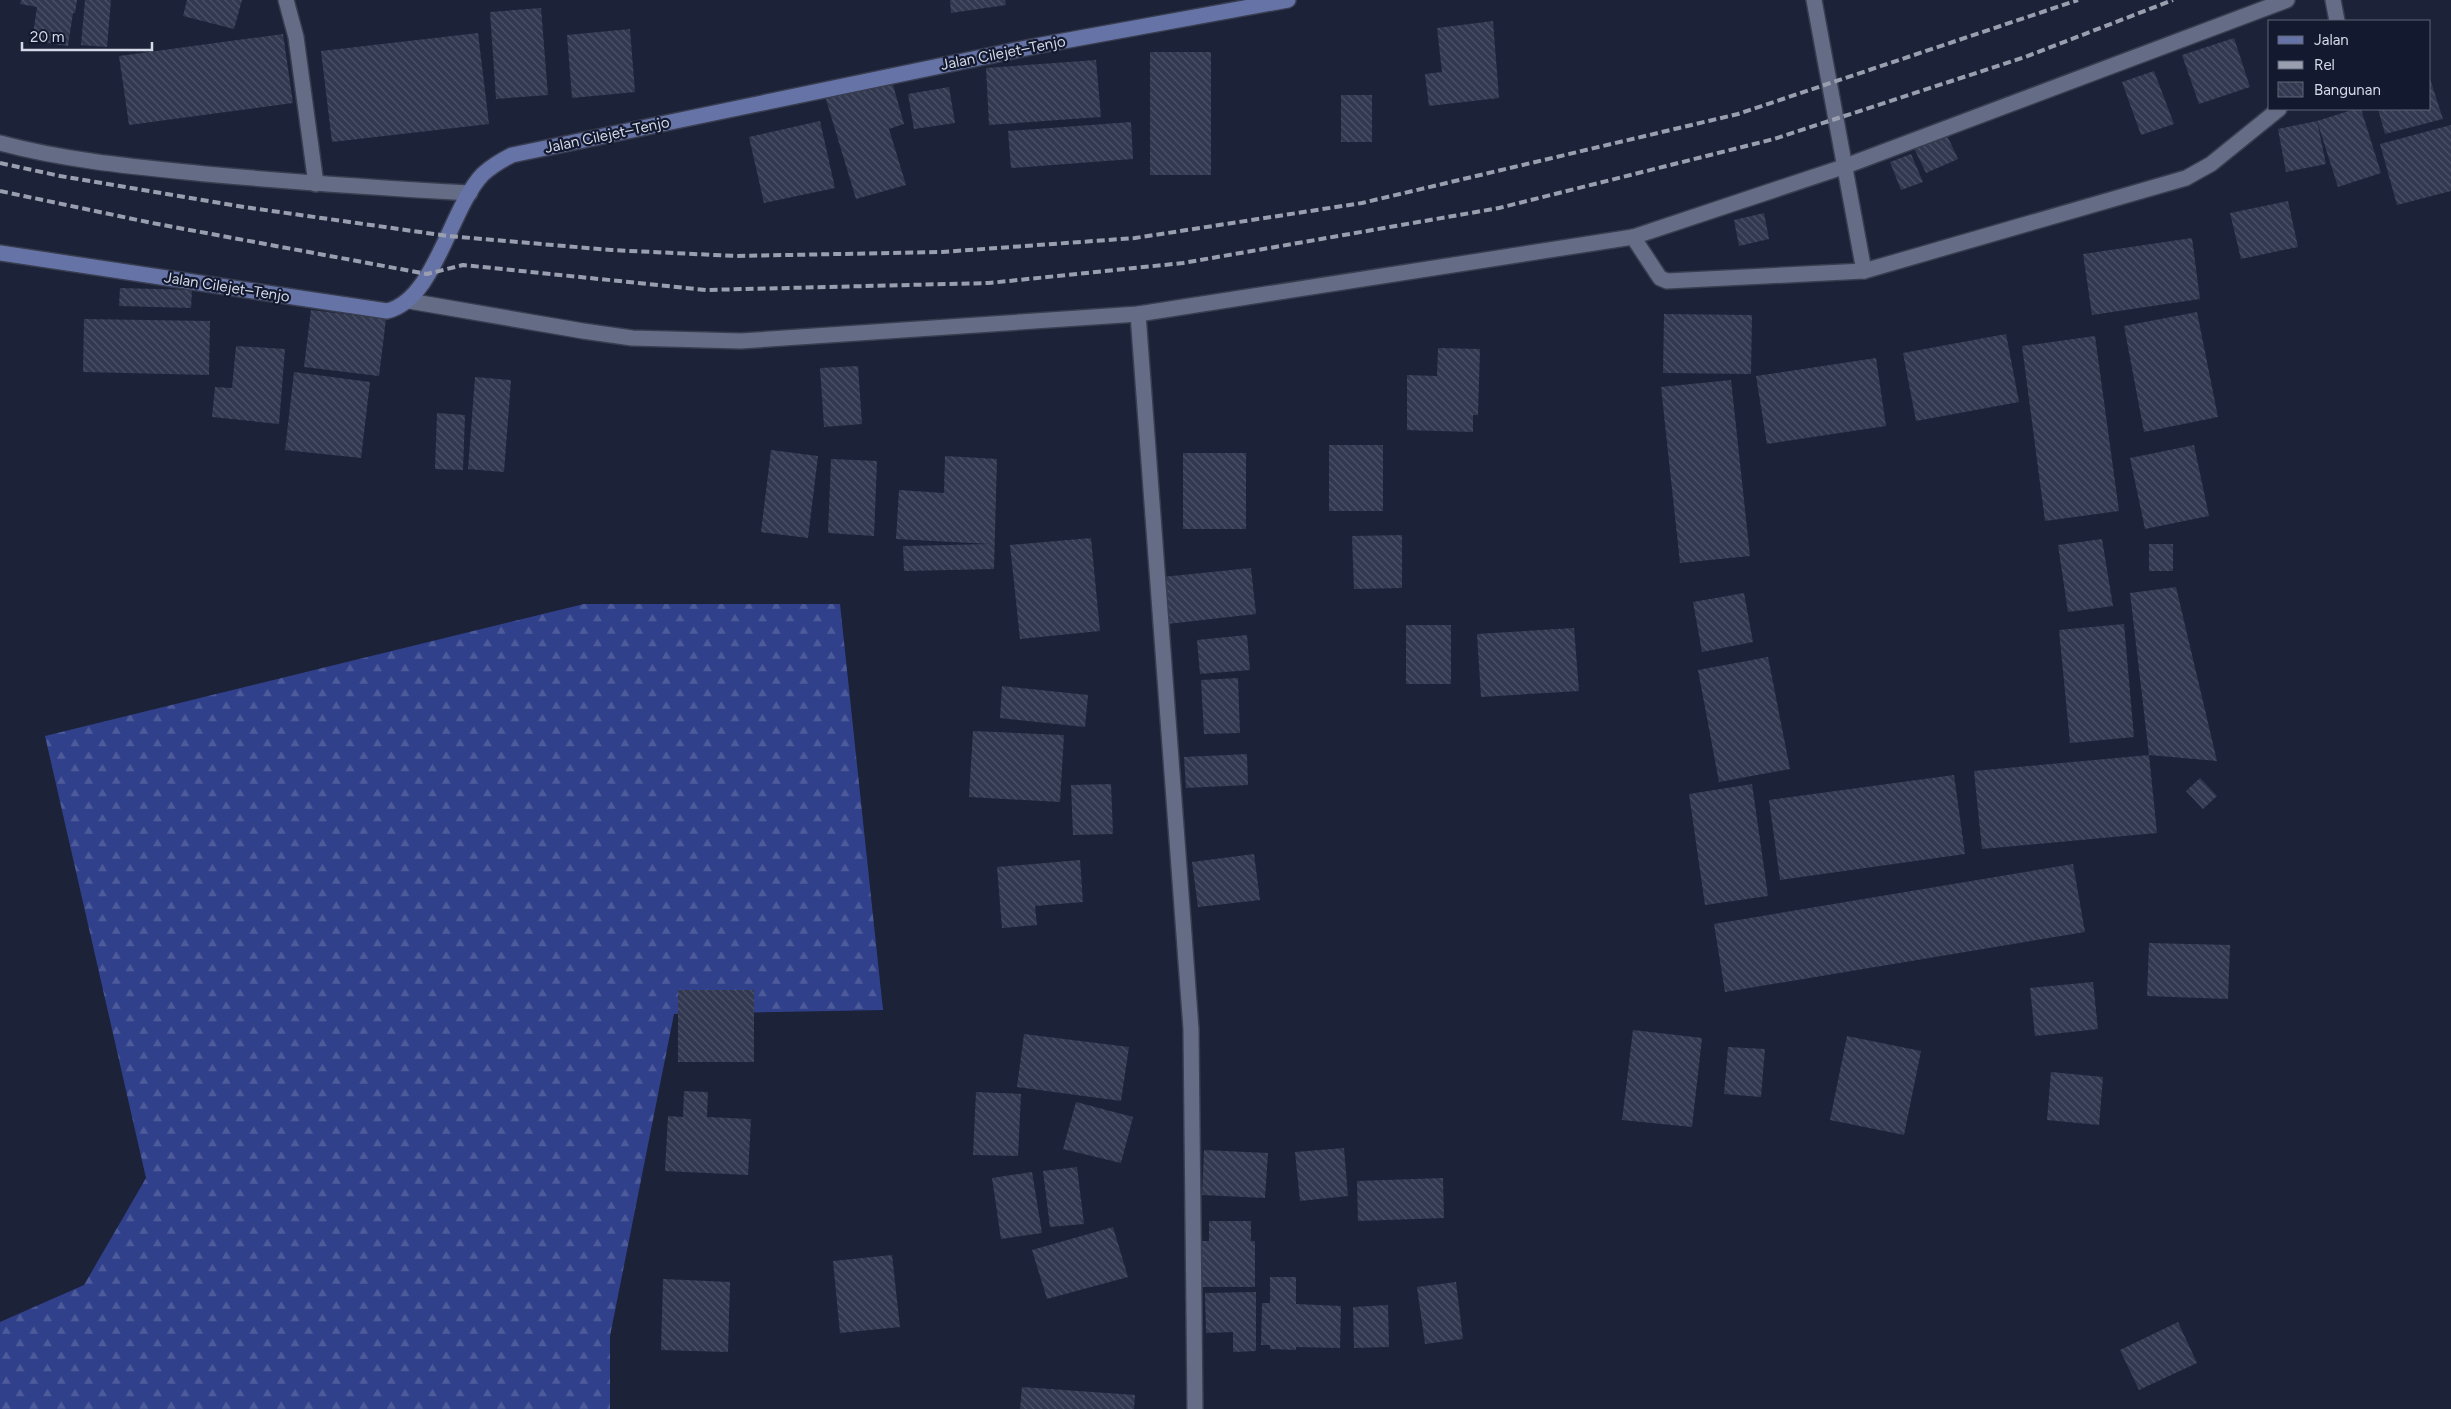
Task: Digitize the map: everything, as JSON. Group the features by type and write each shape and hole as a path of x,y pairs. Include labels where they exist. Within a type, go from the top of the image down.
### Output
{"main road":[{"name":"Jalan Cilejet–Tenjo","path":"0,253 375,311 396,308 409,301 428,274 470,193 483,174 498,162 512,155 1036,46 1288,0"}],"street":[{"path":"286,0 296,37 316,184"},
{"path":"1814,0 1843,167 1864,271"},
{"path":"409,301 583,331 673,341 742,342 1138,314 1632,237 1843,167 2287,0"},
{"path":"2333,0 2337,20"},
{"path":"1632,237 1660,278 1667,281 1864,271 2186,178 2211,164 2278,110"},
{"path":"0,143 114,165 316,184 470,193"},
{"path":"1138,314 1191,1029 1194,1409"}],"green space":[{"path":"584,604 840,604 883,1010 674,1014 610,1336 610,1409 0,1409 0,1322 84,1285 146,1178 45,736"}],"building":[{"path":"21,0 77,0 68,46 32,41 37,7 20,4"},
{"path":"85,0 111,0 107,47 81,45"},
{"path":"187,0 242,0 234,29 183,16"},
{"path":"950,0 1005,0 1006,5 951,13"},
{"path":"541,8 548,95 496,99 490,12"},
{"path":"1493,21 1499,98 1429,106 1425,74 1442,72 1437,28"},
{"path":"630,29 635,92 572,98 567,35"},
{"path":"478,33 489,124 332,142 321,51"},
{"path":"283,34 293,103 129,125 119,56"},
{"path":"2234,38 2250,87 2199,104 2182,55"},
{"path":"1150,52 1211,52 1211,175 1150,175"},
{"path":"1096,60 1101,117 989,125 986,68"},
{"path":"2154,71 2174,124 2141,135 2122,82"},
{"path":"891,78 904,124 889,129 906,185 856,199 825,96"},
{"path":"2431,82 2443,119 2385,134 2378,110 2431,110"},
{"path":"949,87 955,123 914,129 908,94"},
{"path":"1341,95 1372,95 1372,142 1341,142"},
{"path":"2352,110 2361,110 2381,173 2338,187 2317,121"},
{"path":"820,121 835,188 764,203 749,137"},
{"path":"2317,121 2326,164 2286,172 2278,129"},
{"path":"1131,122 1133,159 1011,168 1008,131"},
{"path":"2451,125 2451,191 2397,205 2380,144"},
{"path":"1944,129 1958,159 1926,173 1912,144"},
{"path":"1911,154 1923,182 1901,190 1890,162"},
{"path":"2288,201 2298,247 2241,259 2230,213"},
{"path":"1764,213 1769,239 1739,246 1734,220"},
{"path":"2192,238 2200,299 2092,315 2083,254"},
{"path":"120,288 192,290 191,308 119,306"},
{"path":"311,310 386,319 379,376 304,367"},
{"path":"2197,312 2218,417 2144,432 2124,326"},
{"path":"1664,314 1752,315 1751,374 1663,373"},
{"path":"84,319 210,321 209,375 83,372"},
{"path":"2006,334 2019,402 1916,421 1903,353"},
{"path":"2095,336 2119,511 2045,521 2022,346"},
{"path":"236,346 285,349 279,424 212,417 215,387 232,388"},
{"path":"1438,348 1480,349 1478,415 1473,415 1473,432 1407,430 1407,375 1437,376"},
{"path":"1876,358 1886,426 1767,444 1756,376"},
{"path":"858,366 862,424 824,427 820,368"},
{"path":"294,372 370,382 361,458 285,450"},
{"path":"475,377 511,380 504,472 468,469"},
{"path":"1731,380 1750,556 1680,563 1661,387"},
{"path":"437,413 465,415 463,470 435,469"},
{"path":"1329,445 1383,445 1383,511 1329,511"},
{"path":"2194,445 2209,516 2145,529 2130,458"},
{"path":"771,450 818,456 808,538 761,532"},
{"path":"1183,453 1246,453 1246,529 1183,529"},
{"path":"945,456 997,459 994,569 904,571 903,546 991,544 896,539 899,490 944,493"},
{"path":"831,459 877,461 874,536 828,533"},
{"path":"1402,535 1402,588 1354,589 1352,536"},
{"path":"1091,538 1100,631 1020,639 1010,545"},
{"path":"2102,539 2113,606 2068,612 2058,545"},
{"path":"2149,544 2173,544 2173,571 2149,571"},
{"path":"1251,568 1256,614 1167,624 1162,577"},
{"path":"2176,587 2217,761 2149,755 2130,593"},
{"path":"1744,593 1753,642 1702,652 1693,602"},
{"path":"2124,624 2134,737 2070,743 2059,630"},
{"path":"1406,625 1451,625 1451,684 1406,684"},
{"path":"1574,628 1579,691 1481,697 1477,634"},
{"path":"1247,635 1250,670 1200,674 1197,640"},
{"path":"1768,657 1790,769 1719,782 1698,670"},
{"path":"1238,678 1240,733 1204,734 1201,680"},
{"path":"1002,686 1088,695 1085,727 1000,718"},
{"path":"973,731 1064,735 1060,802 969,797"},
{"path":"1247,754 1248,785 1186,788 1184,757"},
{"path":"2149,755 2157,833 1982,849 1974,771"},
{"path":"1954,775 1965,854 1780,880 1769,800"},
{"path":"2200,778 2217,796 2203,809 2186,791"},
{"path":"1111,784 1113,834 1073,835 1071,785"},
{"path":"1752,784 1768,896 1705,905 1689,794"},
{"path":"1254,854 1260,900 1198,907 1192,862"},
{"path":"1080,860 1083,902 1035,906 1037,925 1002,928 997,867"},
{"path":"2073,864 2085,932 1725,992 1714,924"},
{"path":"2149,943 2230,945 2228,999 2147,996"},
{"path":"2093,982 2098,1029 2035,1036 2030,988"},
{"path":"678,990 754,990 754,1062 678,1062"},
{"path":"1633,1030 1702,1038 1692,1127 1622,1120"},
{"path":"1024,1034 1129,1047 1121,1101 1017,1087"},
{"path":"1847,1036 1921,1051 1904,1135 1830,1120"},
{"path":"1728,1047 1765,1049 1761,1097 1724,1094"},
{"path":"2051,1072 2103,1077 2099,1125 2047,1120"},
{"path":"684,1091 708,1092 707,1117 751,1119 748,1175 665,1171 668,1116 683,1117"},
{"path":"976,1092 1021,1094 1018,1156 973,1155"},
{"path":"1076,1102 1133,1117 1121,1163 1063,1149"},
{"path":"1344,1148 1348,1196 1300,1201 1295,1152"},
{"path":"1204,1150 1268,1153 1265,1198 1202,1195"},
{"path":"1077,1167 1084,1224 1050,1227 1043,1171"},
{"path":"1032,1172 1042,1233 1001,1239 992,1178"},
{"path":"1443,1178 1444,1218 1358,1221 1357,1181"},
{"path":"1209,1221 1251,1221 1251,1241 1255,1241 1255,1287 1196,1287 1196,1241 1209,1241"},
{"path":"1113,1227 1128,1277 1047,1299 1032,1250"},
{"path":"892,1255 900,1327 840,1333 833,1261"},
{"path":"1270,1277 1296,1277 1296,1304 1341,1306 1340,1348 1296,1347 1296,1350 1270,1349 1270,1345 1261,1345 1262,1303 1270,1303"},
{"path":"663,1279 730,1282 728,1352 661,1350"},
{"path":"1456,1282 1463,1339 1425,1344 1417,1287"},
{"path":"1256,1292 1256,1351 1233,1352 1233,1332 1206,1333 1205,1293"},
{"path":"1388,1305 1389,1347 1354,1348 1353,1307"},
{"path":"2178,1322 2197,1363 2139,1390 2120,1350"},
{"path":"1022,1387 1135,1395 1134,1409 1020,1409"}],"railway":[{"path":"0,163 60,176 244,207 448,236 611,250 736,256 942,252 1135,238 1362,203 1738,114 2078,0"},
{"path":"0,191 152,223 427,274 463,265 706,290 989,283 1183,263 1499,208 1774,139 2025,57 2173,0"}]}
